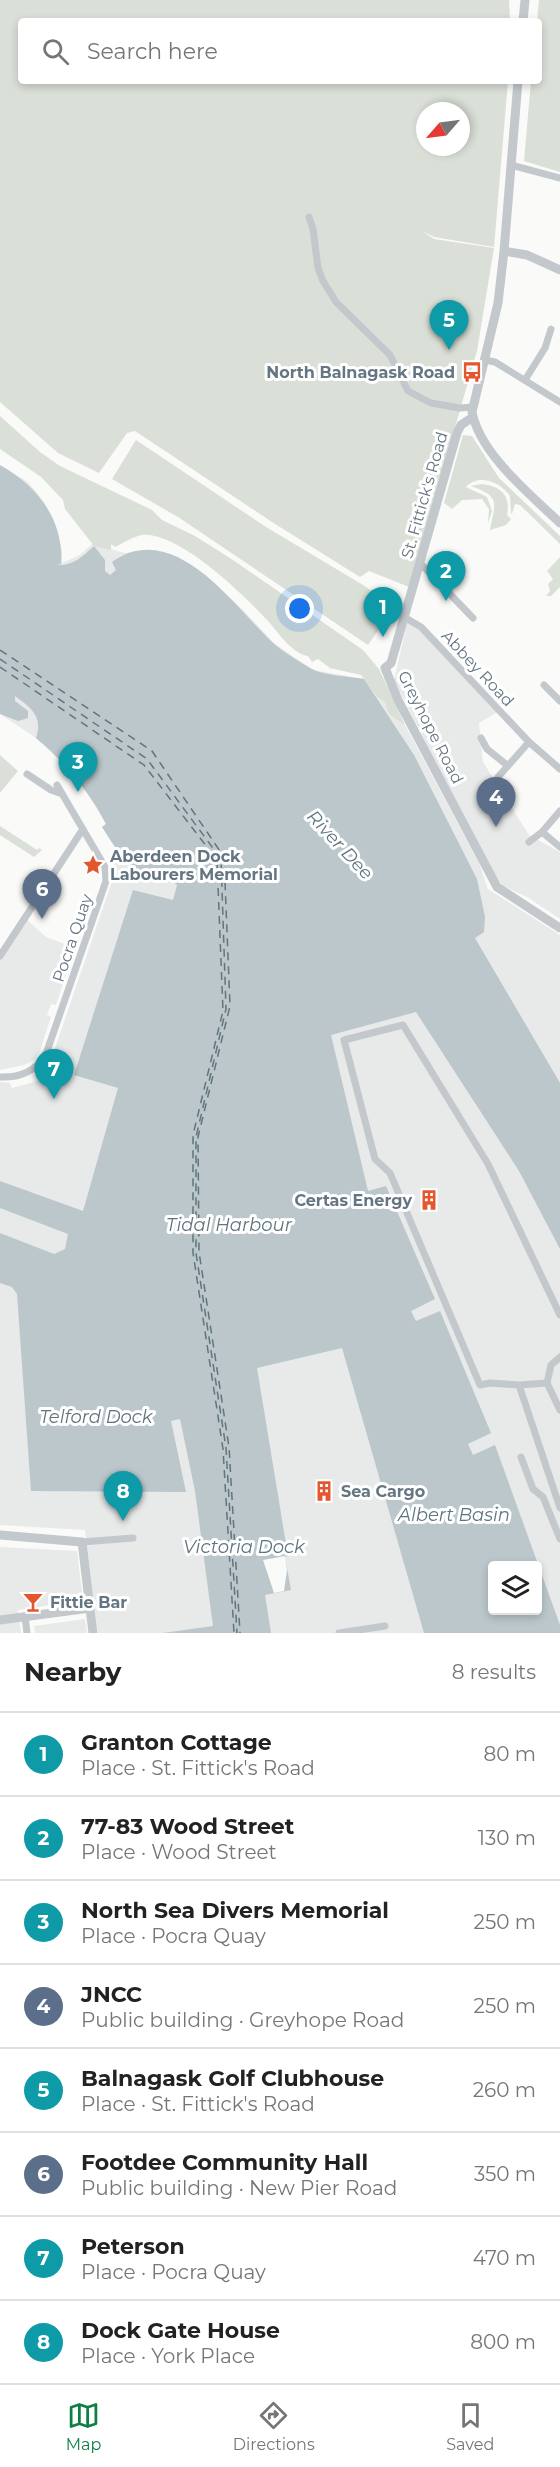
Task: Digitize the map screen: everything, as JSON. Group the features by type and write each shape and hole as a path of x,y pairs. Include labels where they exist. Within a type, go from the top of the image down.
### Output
{"street":[{"path":"523,18 525,0"},
{"path":"518,84 498,303 472,407 473,417 499,463 560,523"},
{"path":"511,165 560,178"},
{"path":"309,216 313,228 318,268 323,281 336,302 390,355 408,391 415,397 430,403 460,408 472,407"},
{"path":"504,251 527,255 560,270"},
{"path":"525,380 545,348 551,329"},
{"path":"485,360 495,362 560,402"},
{"name":"St. Fittick's Road","path":"385,668 391,663 457,433 461,426 473,417"},
{"path":"420,563 473,618"},
{"name":"Abbey Road","path":"404,617 421,627 529,742 560,769"},
{"name":"Greyhope Road","path":"385,668 404,710 492,879 504,893 560,928"},
{"path":"544,685 560,701"},
{"path":"481,738 487,749 508,766"},
{"path":"498,777 529,742"},
{"path":"27,774 51,790 63,794"},
{"name":"Pocra Quay","path":"0,1077 29,1071 44,1059 104,887 106,870 57,785"},
{"path":"529,842 542,832 560,811"},
{"path":"1,950 83,829"},
{"path":"542,832 560,847"},
{"path":"547,1383 480,1385 390,1173 375,1159 344,1040 403,1025 488,1164 560,1314"},
{"path":"560,1357 551,1365 547,1383 560,1410"},
{"path":"519,1385 560,1509"},
{"path":"521,1457 532,1489 543,1497 560,1539"},
{"path":"0,1535 82,1542 133,1538"},
{"path":"82,1542 93,1633"},
{"path":"0,1620 90,1608"},
{"path":"25,1617 27,1633"},
{"path":"339,1633 385,1626"}],"shaded area":[{"path":"0,0 509,0 510,18 18,18 18,84 508,84 494,247 434,237 422,231 434,239 494,248 477,351 409,587 369,571 360,577 135,431 127,433 99,473 58,453 0,402"},
{"path":"539,0 560,0 560,172 524,161 531,84 542,84 542,18 537,18"},
{"path":"0,416 40,452 60,466 152,510 162,520 195,536 363,650 379,669 405,725 389,714 385,702 377,697 361,675 330,668 318,659 312,662 308,656 296,651 227,581 191,553 156,536 141,535 115,547 111,544 111,550 94,546 65,509 63,500 41,477 0,449"},
{"path":"463,435 472,436 499,478 560,536 560,544 520,505 515,504 512,514 510,496 495,483 483,480 466,487 487,497 492,511 488,523 489,509 482,499 462,500 452,509 444,503"},
{"path":"136,440 266,527 363,585 394,607 368,645 178,517 112,479"},
{"path":"0,465 28,482 45,503 57,531 62,550 62,563 80,555 92,544 125,553 149,550 177,557 206,575 274,643 313,670 364,679 391,699 479,863 488,889 560,935 560,1633 98,1633 85,1530 0,1525 0,1082 10,1083 12,1088 38,1081 49,1066 111,884 113,871 109,864 122,856 102,827 106,824 97,807 74,774 36,738 0,714"},
{"path":"482,484 494,487 506,497 507,515 511,519 506,525 490,530 494,508 492,498 471,486"},
{"path":"560,557 560,587 551,596 546,596 550,591 548,584 553,579 547,571"},
{"path":"407,623 415,626 499,711 479,723 483,762 529,835 560,852 560,919 527,897 503,886 490,869 394,680"},
{"path":"0,755 18,771 0,793"},
{"path":"0,826 37,850 39,848 42,850 34,857 0,835"},
{"path":"24,917 46,937 75,948 56,1005 51,1004 47,1015 51,1017 40,1051 34,1060 24,1065 0,1070 0,956"},
{"path":"0,1547 77,1551 83,1600 18,1610 21,1633 0,1633"},
{"path":"85,1619 87,1633 35,1633 34,1626"}],"water":[{"path":"0,465 26,483 53,518 61,548 61,564 57,565 73,562 94,546 105,560 105,571 110,575 116,570 112,562 135,551 158,551 180,558 221,589 272,642 290,656 322,673 364,679 414,755 477,879 485,917 484,932 475,938 560,1083 560,1249 519,1171 416,1012 331,1035 368,1191 386,1186 435,1299 411,1311 416,1321 440,1311 491,1433 468,1444 473,1455 495,1445 537,1561 488,1561 488,1615 542,1615 542,1575 560,1625 560,1633 424,1633 342,1348 257,1368 288,1556 285,1557 291,1590 265,1595 271,1633 163,1633 213,1626 195,1491 180,1419 171,1421 186,1492 31,1491 17,1294 12,1287 0,1283 0,1233 54,1254 65,1249 68,1234 0,1208 0,1181 83,1211 118,1088 74,1075 133,890 173,900 177,885 161,873 142,876 126,862 102,827 106,824 84,788 57,757 36,738 37,719 31,709 15,696 15,701 28,711 28,718 18,721 0,714"}],"pier":[{"path":"285,1556 287,1570 284,1591 274,1593 263,1560"}],"ferry route":[{"path":"0,650 152,751 224,857 230,1006 198,1137 199,1252 229,1447 240,1633"},
{"path":"0,659 147,759 221,859 226,1009 196,1137 196,1253 226,1448 237,1633"},
{"path":"0,667 144,765 217,860 223,1011 193,1135 193,1253 223,1449 234,1633"}],"place":[{"name":"Balnagask Golf Clubhouse","path":"449,350"},
{"name":"North Balnagask Road","path":"472,372"},
{"name":"77-83 Wood Street","path":"446,601"},
{"name":"Granton Cottage","path":"383,637"},
{"name":"North Sea Divers Memorial","path":"78,792"},
{"name":"JNCC","path":"496,827"},
{"name":"Aberdeen Dock Labourers Memorial","path":"93,865"},
{"name":"Footdee Community Hall","path":"42,919"},
{"name":"Peterson","path":"54,1099"},
{"name":"Certas Energy","path":"429,1200"},
{"name":"Sea Cargo","path":"324,1491"},
{"name":"Dock Gate House","path":"123,1521"},
{"name":"Fittie Bar","path":"33,1602"}],"water label":[{"name":"River Dee","path":"340,845"},
{"name":"Tidal Harbour","path":"229,1225"},
{"name":"Telford Dock","path":"96,1417"},
{"name":"Albert Basin","path":"454,1515"},
{"name":"Victoria Dock","path":"244,1547"}]}
